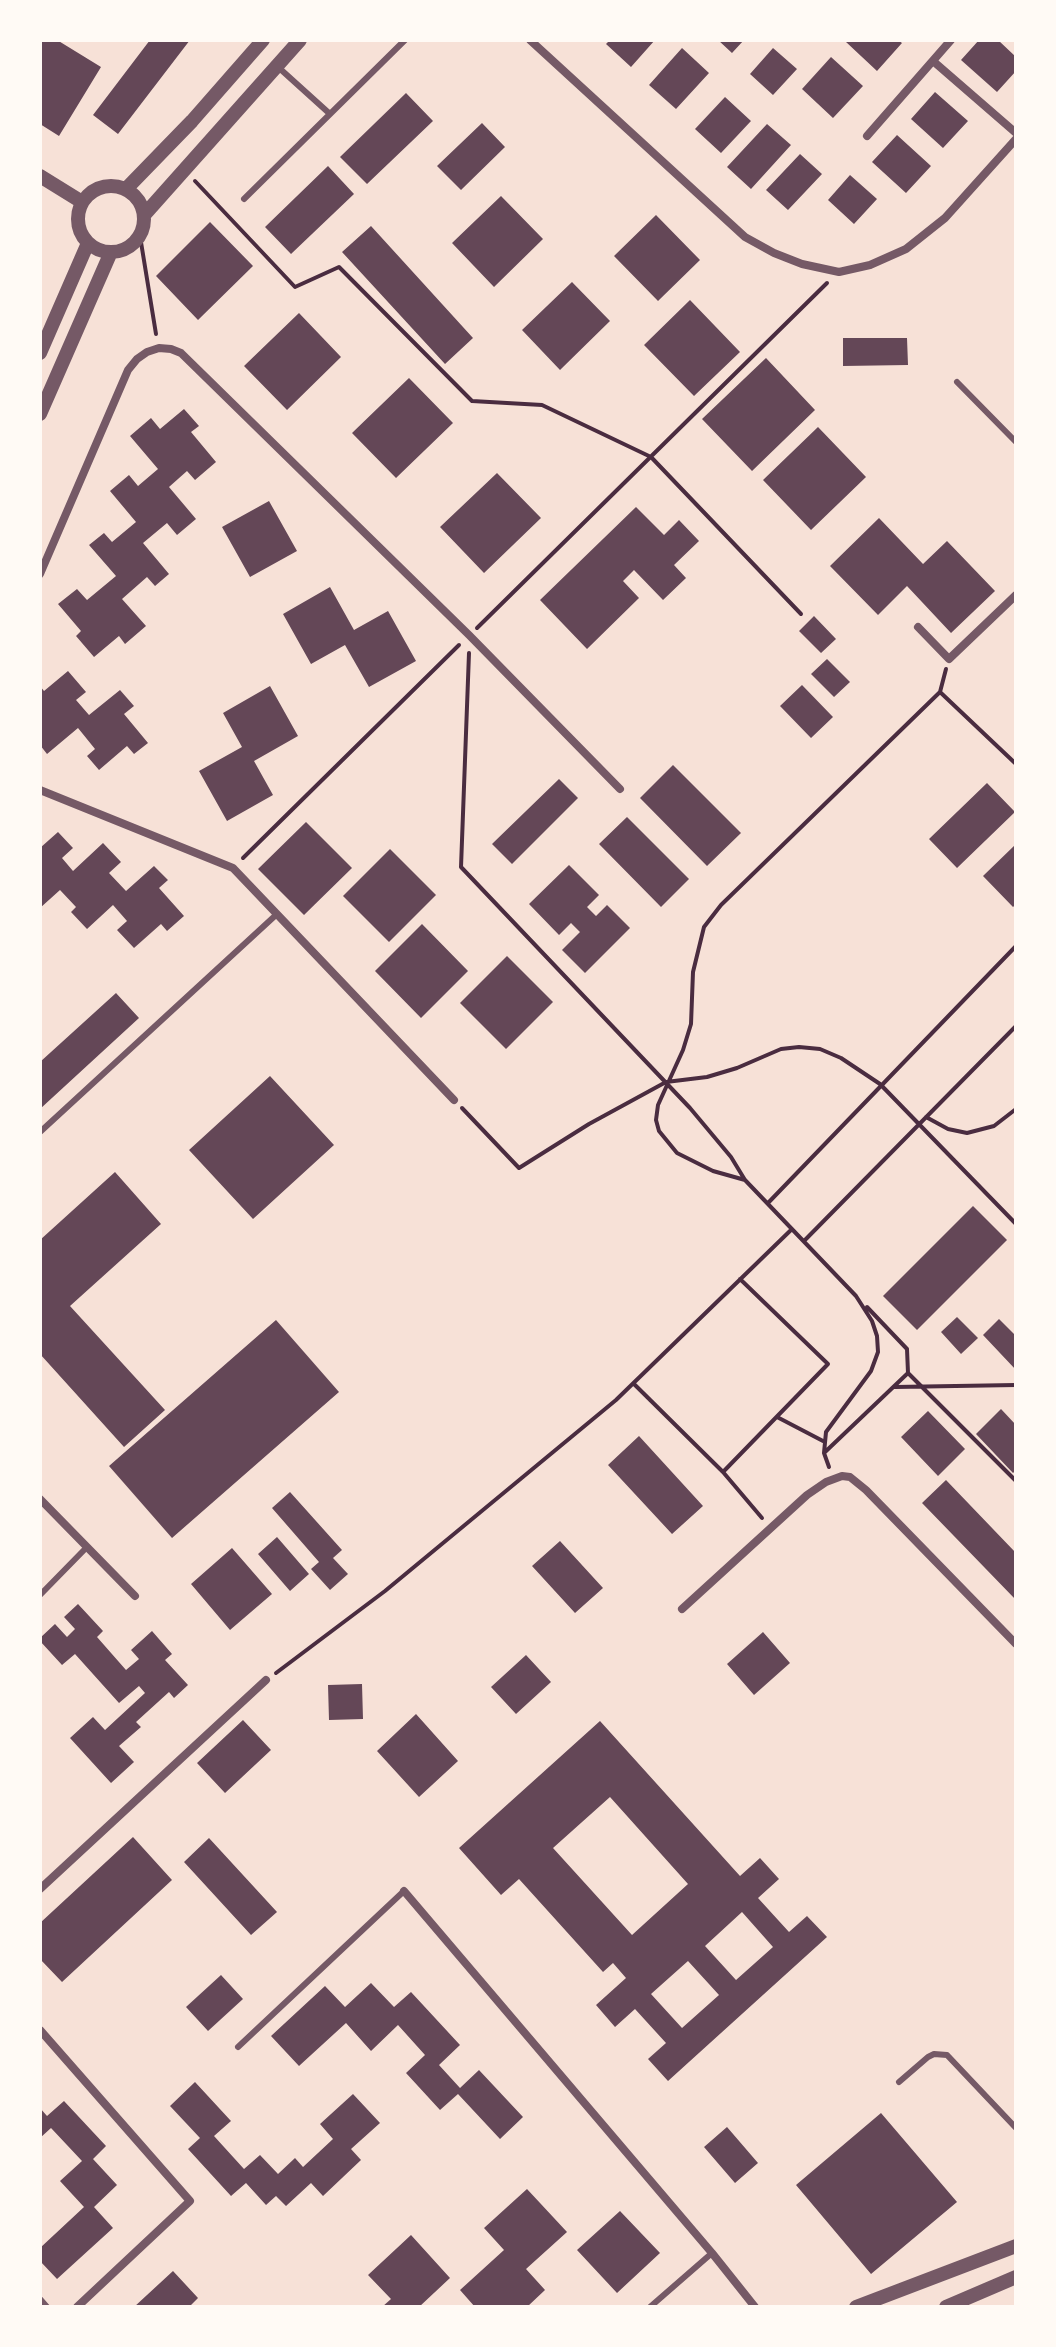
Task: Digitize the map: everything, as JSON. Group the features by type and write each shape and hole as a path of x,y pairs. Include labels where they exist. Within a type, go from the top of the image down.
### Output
{"street":[{"path":"126,189 192,121 263,40"},
{"path":"145,214 300,40"},
{"path":"530,40 745,237 788,259 839,272 870,265 906,249 945,218 1016,136 933,61"},
{"path":"867,136 951,40"},
{"path":"40,176 82,202"},
{"path":"106,186 126,189 141,204 145,214 140,236 132,245 111,252 95,248 79,228 82,202 97,189 106,186"},
{"path":"40,353 88,243"},
{"path":"40,414 111,252"},
{"path":"40,574 128,370 137,359 159,348 181,353 469,635 620,789"},
{"path":"918,627 949,659 1016,595"},
{"path":"40,790 233,868 454,1100"},
{"path":"682,1609 807,1495 835,1478 850,1477 1016,1644"},
{"path":"40,1499 135,1596"},
{"path":"40,1889 266,1680"},
{"path":"404,1891 755,2307"},
{"path":"40,2030 190,2201 77,2307"},
{"path":"856,2307 1016,2246"},
{"path":"946,2307 1016,2277"}],"lane":[{"path":"244,199 405,40"},
{"path":"278,67 330,114"},
{"path":"957,382 1016,442"},
{"path":"40,1132 277,914"},
{"path":"40,1595 86,1548"},
{"path":"238,2047 404,1891"},
{"path":"899,2082 928,2057 947,2055 1016,2128"},
{"path":"650,2307 712,2253"},
{"path":"40,2299 47,2307"}],"path":[{"path":"186,170 295,287 339,267 472,401 542,405 651,457 801,614"},
{"path":"140,236 159,348"},
{"path":"233,868 839,272"},
{"path":"469,635 461,867 666,1082 731,1157 745,1180 907,1349 908,1373 1016,1481"},
{"path":"745,1180 691,1161 668,1144 656,1120 666,1082 683,1050 691,1024 693,972 704,927 721,905 940,692 949,659"},
{"path":"940,692 1016,764"},
{"path":"768,1203 1016,946"},
{"path":"804,1241 1015,1028"},
{"path":"454,1100 519,1168 589,1124 666,1082 707,1077 781,1049 820,1049 841,1058 880,1084 1016,1224"},
{"path":"926,1117 948,1129 967,1133 994,1126 1016,1109"},
{"path":"266,1680 385,1591 634,1384 792,1229"},
{"path":"723,1472 828,1364 740,1279"},
{"path":"835,1478 824,1453 823,1441 833,1421 871,1371 878,1352 872,1321 856,1296"},
{"path":"824,1453 908,1373"},
{"path":"634,1384 723,1472 770,1528"},
{"path":"892,1388 1016,1385"},
{"path":"777,1417 823,1441"}],"building":[{"path":"41,40 57,40 101,67 59,136 40,124"},
{"path":"150,40 190,40 118,134 93,115"},
{"path":"610,40 655,40 631,67 606,44"},
{"path":"718,40 744,40 732,53"},
{"path":"898,40 902,43 877,71 846,42"},
{"path":"979,40 998,40 1016,57 1016,71 997,92 961,60"},
{"path":"682,48 709,73 676,109 649,85"},
{"path":"773,48 797,69 773,95 750,74"},
{"path":"831,57 863,86 833,118 802,89"},
{"path":"935,92 968,121 943,148 911,119"},
{"path":"406,93 433,121 367,184 340,157"},
{"path":"725,97 751,121 721,153 695,129"},
{"path":"482,123 505,147 461,190 437,166"},
{"path":"767,124 791,145 751,189 727,167"},
{"path":"897,135 931,166 906,193 872,162"},
{"path":"800,154 822,174 788,210 766,190"},
{"path":"328,166 354,194 291,254 265,227"},
{"path":"850,175 877,199 854,224 828,200"},
{"path":"501,196 543,239 494,287 452,243"},
{"path":"656,215 700,260 658,301 614,256"},
{"path":"210,222 253,266 198,320 156,276"},
{"path":"371,226 473,338 445,364 342,252"},
{"path":"572,282 610,321 560,370 522,330"},
{"path":"690,300 740,352 694,396 644,345"},
{"path":"299,313 341,357 287,410 244,366"},
{"path":"843,338 907,338 908,365 843,366"},
{"path":"766,358 815,410 752,471 702,419"},
{"path":"409,378 453,423 396,478 352,433"},
{"path":"184,409 199,426 191,432 216,462 195,480 187,471 169,487 196,519 177,535 167,523 143,543 169,574 155,586 147,577 122,599 146,626 125,644 119,636 94,657 76,636 81,631 58,604 77,589 87,600 116,576 89,545 104,533 112,542 136,522 110,491 129,475 138,486 158,469 130,436 151,418 160,429"},
{"path":"818,427 866,477 811,530 763,480"},
{"path":"497,473 541,518 484,573 440,527"},
{"path":"269,501 297,551 250,577 222,527"},
{"path":"636,507 664,535 679,520 699,541 674,565 686,578 663,600 634,570 623,581 639,598 587,649 540,600"},
{"path":"879,518 923,564 947,541 995,591 951,633 907,586 878,615 830,566"},
{"path":"330,587 354,630 388,611 416,661 369,687 345,645 311,664 283,614"},
{"path":"814,616 836,639 821,653 799,631"},
{"path":"827,659 850,682 834,697 811,674"},
{"path":"68,671 86,692 76,700 89,715 120,690 134,706 124,714 148,743 134,754 127,746 99,770 87,756 95,749 78,728 47,754 40,745 40,686 44,691"},
{"path":"802,685 833,717 811,738 780,706"},
{"path":"270,686 298,736 254,761 273,795 227,821 199,771 242,747 223,713"},
{"path":"673,765 741,833 707,866 640,798"},
{"path":"559,779 578,798 512,864 492,844"},
{"path":"987,783 1015,812 957,868 929,839"},
{"path":"627,817 689,879 661,907 599,844"},
{"path":"306,822 352,868 304,915 258,869"},
{"path":"58,832 73,848 62,858 73,871 103,843 121,862 109,873 126,891 154,866 168,880 159,888 184,916 167,931 161,924 134,948 117,930 127,921 113,905 87,929 71,912 76,907 60,890 40,908 40,848"},
{"path":"1016,844 1016,904 1013,907 983,876"},
{"path":"390,849 436,895 389,942 343,896"},
{"path":"569,865 599,895 587,907 596,916 607,905 630,928 585,973 562,950 580,932 571,923 559,935 529,904"},
{"path":"422,924 468,971 421,1018 375,971"},
{"path":"507,956 553,1002 506,1049 460,1003"},
{"path":"116,993 139,1018 40,1109 40,1062"},
{"path":"270,1076 334,1145 253,1219 189,1150"},
{"path":"115,1172 161,1224 70,1306 165,1410 124,1447 40,1354 40,1240"},
{"path":"973,1206 1007,1240 917,1330 883,1296"},
{"path":"957,1317 978,1338 961,1354 941,1332"},
{"path":"999,1319 1016,1336 1016,1370 983,1335"},
{"path":"276,1320 339,1392 172,1538 109,1466"},
{"path":"1001,1409 1016,1425 1016,1470 1013,1473 976,1434"},
{"path":"928,1411 965,1449 938,1476 901,1437"},
{"path":"639,1436 703,1506 672,1534 608,1465"},
{"path":"946,1480 1016,1553 1016,1600 922,1503"},
{"path":"290,1492 342,1550 333,1558 348,1574 330,1590 311,1569 319,1562 272,1508"},
{"path":"277,1537 309,1574 290,1591 258,1554"},
{"path":"560,1541 603,1588 575,1613 532,1566"},
{"path":"232,1548 272,1594 230,1630 191,1584"},
{"path":"78,1604 103,1631 97,1637 126,1670 139,1659 131,1650 152,1631 172,1654 165,1660 188,1685 174,1698 169,1692 136,1722 141,1727 119,1746 134,1762 111,1783 70,1738 93,1717 105,1730 145,1693 139,1686 119,1703 75,1654 62,1665 40,1641 55,1624 67,1637 75,1629 64,1617"},
{"path":"763,1632 790,1663 754,1695 727,1664"},
{"path":"526,1655 551,1682 516,1714 491,1687"},
{"path":"362,1684 363,1719 329,1720 328,1685"},
{"path":"416,1714 458,1761 419,1797 377,1751"},
{"path":"243,1720 271,1750 225,1793 197,1763"},
{"path":"600,1721 740,1876 760,1858 779,1879 758,1898 789,1932 807,1916 827,1937 668,2081 648,2059 666,2043 635,2009 615,2027 596,2005 626,1978 613,1963 603,1972 519,1879 501,1895 459,1848","holes":["610,1797 688,1884 632,1935 553,1848","742,1912 773,1947 736,1980 705,1946","688,1961 719,1995 682,2028 651,1994"]},
{"path":"133,1837 172,1880 62,1982 40,1959 40,1923"},
{"path":"209,1838 277,1912 251,1935 184,1862"},
{"path":"221,1975 243,1999 208,2031 186,2007"},
{"path":"371,1983 394,2007 411,1992 460,2045 439,2065 460,2088 479,2070 523,2117 500,2139 458,2094 440,2110 406,2073 425,2055 398,2025 371,2051 346,2023 299,2066 271,2036 325,1986 345,2007"},
{"path":"195,2082 231,2121 214,2136 244,2169 260,2155 278,2174 295,2158 303,2167 333,2139 320,2124 353,2094 380,2123 351,2149 361,2160 323,2196 311,2183 286,2206 276,2196 266,2205 246,2183 231,2196 188,2149 200,2138 170,2106"},
{"path":"64,2101 106,2146 93,2159 117,2185 94,2207 113,2228 57,2279 40,2261 40,2248 84,2207 60,2181 82,2161 51,2128 40,2138 40,2108 47,2116"},
{"path":"881,2113 957,2202 871,2274 796,2185"},
{"path":"727,2127 758,2163 735,2183 704,2147"},
{"path":"527,2189 567,2232 526,2269 545,2290 527,2307 475,2307 460,2290 504,2250 484,2228"},
{"path":"620,2211 660,2253 617,2293 577,2250"},
{"path":"411,2235 450,2278 419,2307 382,2307 391,2299 368,2275"},
{"path":"173,2271 198,2298 189,2307 134,2307"}]}
